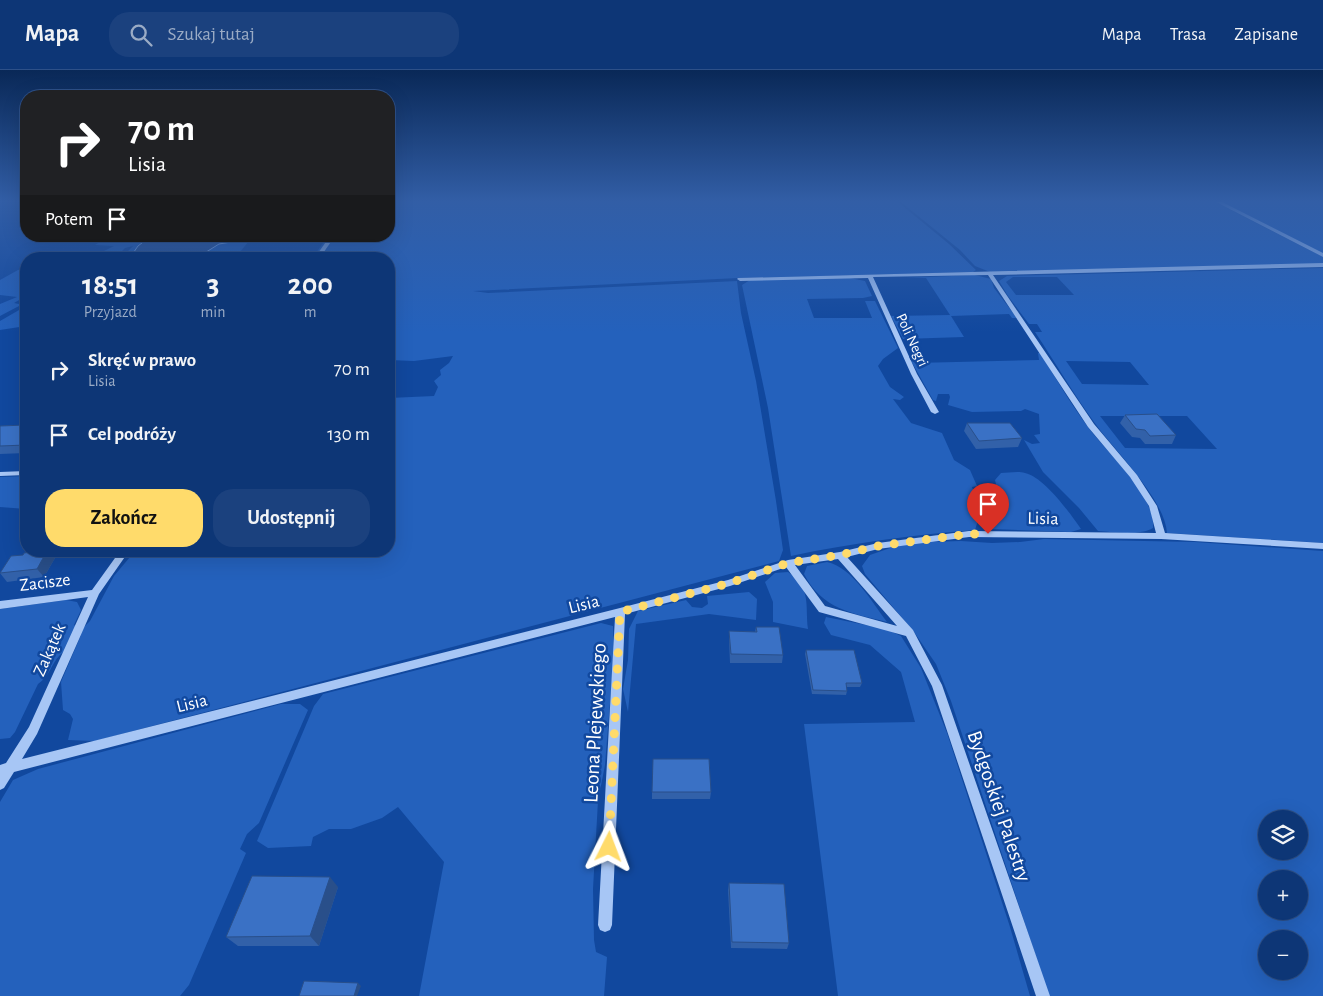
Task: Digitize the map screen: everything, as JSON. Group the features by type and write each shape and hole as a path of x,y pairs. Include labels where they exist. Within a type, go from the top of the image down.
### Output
{"street":[{"path":"1304,245 1323,255"},
{"path":"740,279 1323,266"},
{"path":"990,274 1091,425 1133,475 1153,506 1161,536"},
{"name":"Poli Negri","path":"870,276 914,374 935,412"},
{"path":"0,474 20,473"},
{"name":"Lisia","path":"6,769 620,612 730,583 788,563 840,555 878,546 969,534 1161,536 1323,546"},
{"name":"Bydgoskiej Palestry","path":"840,555 909,633 937,684 1043,996"},
{"name":"Zakątek","path":"6,769 33,730 95,593 121,557"},
{"path":"788,563 822,609 909,633"},
{"name":"Zacisze","path":"0,605 95,593"},
{"name":"Leona Plejewskiego","path":"605,925 620,612"},
{"path":"0,784 6,769"}],"shaded area":[{"path":"99,245 139,245 134,252 127,252 133,246 125,248 121,252 102,252 114,246"},
{"path":"217,245 246,245 240,252 206,252"},
{"path":"217,245 206,252 134,252 138,246"},
{"path":"321,245 950,245 976,270 973,272 738,278 473,291 488,293 737,281 741,313 756,381 776,501 783,550 779,561 95,741 68,740 73,719 70,714 63,710 61,682 81,635 60,655 38,684 15,732 10,738 0,739 0,609 66,600 77,602 81,610 74,625 82,629 90,621 114,576 130,557 395,557 395,398 434,396 438,387 434,381 441,375 440,370 449,363 453,356 414,361 395,360 395,252 317,252"},
{"path":"954,245 1300,245 1323,257 1323,264 990,272 975,266"},
{"path":"1306,245 1323,245 1323,254"},
{"path":"1323,268 1323,543 1167,533 1158,505 1079,400 1035,332 1042,332 1037,324 1029,324 1008,296 999,281 1007,276","holes":["1013,277 1057,277 1074,295 1016,295 1006,282","1066,361 1130,362 1149,385 1082,384","1100,416 1187,416 1217,449 1125,448"]},
{"path":"20,270 20,300 14,303 19,304 19,306 0,316 0,304 17,297 0,295 0,280"},
{"path":"975,275 991,279 994,288 1017,318 1012,318 1009,314 951,316 964,337 903,339 891,316 950,315 926,278 906,278"},
{"path":"850,278 865,281 872,296 863,298 807,299 814,318 872,318 865,301 875,301 898,348 883,359 878,366 890,387 904,397 900,400 893,399 911,423 942,433 954,460 970,470 977,486 972,487 981,511 975,530 882,540 791,556 768,408 742,285 750,280"},
{"path":"20,309 20,327 0,330 0,321"},
{"path":"1038,353 1040,353 1088,427 1138,488 1147,502 1152,515 1153,528 1134,533 1098,531 1079,508 1043,472 1024,440 1032,444 1040,443 1034,435 1040,434 1039,414 1025,409 1021,411 972,412 948,405 949,394 938,394 936,401 933,400 910,359 913,358 915,363 1039,360"},
{"path":"1001,473 1025,473 1040,481 1056,496 1081,529 1071,532 992,529 1000,516 1001,510 1001,501 995,480"},
{"path":"20,476 20,509 0,507 0,477"},
{"path":"1044,539 1195,542 1323,551 1323,996 1049,996 951,701 936,664 914,632 865,574 862,566 870,555 893,547 928,542 961,541 992,543"},
{"path":"827,562 845,571 861,586 887,622 861,616 839,608 820,595 811,586 804,574 807,566"},
{"path":"788,572 796,578 804,591 807,605 808,629 773,622 773,602 765,582 775,573"},
{"path":"749,592 757,599 756,620 709,614 636,624 628,712 623,689 628,660 629,629 638,611 686,600 692,607 702,608 708,604 707,596"},
{"path":"826,617 886,629 901,636 921,668 947,733 1010,927 1030,996 838,996 804,724 915,722 901,672 870,645 831,635 824,623"},
{"path":"601,623 613,626 614,654 605,765 598,801 593,889 596,952 607,957 604,996 419,996 444,862 398,807 382,818 351,829 329,829 313,837 311,846 268,848 257,841 314,706 323,694"},
{"path":"281,704 300,704 308,710 259,823 247,834 240,849 246,853 189,985 180,996 0,996 0,802 13,780 38,769"}],"building":[{"path":"1157,414 1176,435 1150,436 1145,430 1136,429 1125,415"},
{"path":"967,423 1010,423 1022,438 979,441"},
{"path":"20,425 20,445 0,446 0,426"},
{"path":"11,556 44,557 37,569 0,573"},
{"path":"756,627 779,627 783,655 731,654 729,631 757,632"},
{"path":"806,650 854,650 862,683 846,683 847,691 813,690"},
{"path":"653,759 709,759 711,792 652,792"},
{"path":"252,876 330,877 310,936 226,937"},
{"path":"729,883 784,884 789,943 732,942"},
{"path":"304,981 358,983 354,996 299,996"}],"route":[{"path":"609,847 620,612 730,583 788,563 840,555 878,546 969,534 988,534"}]}
